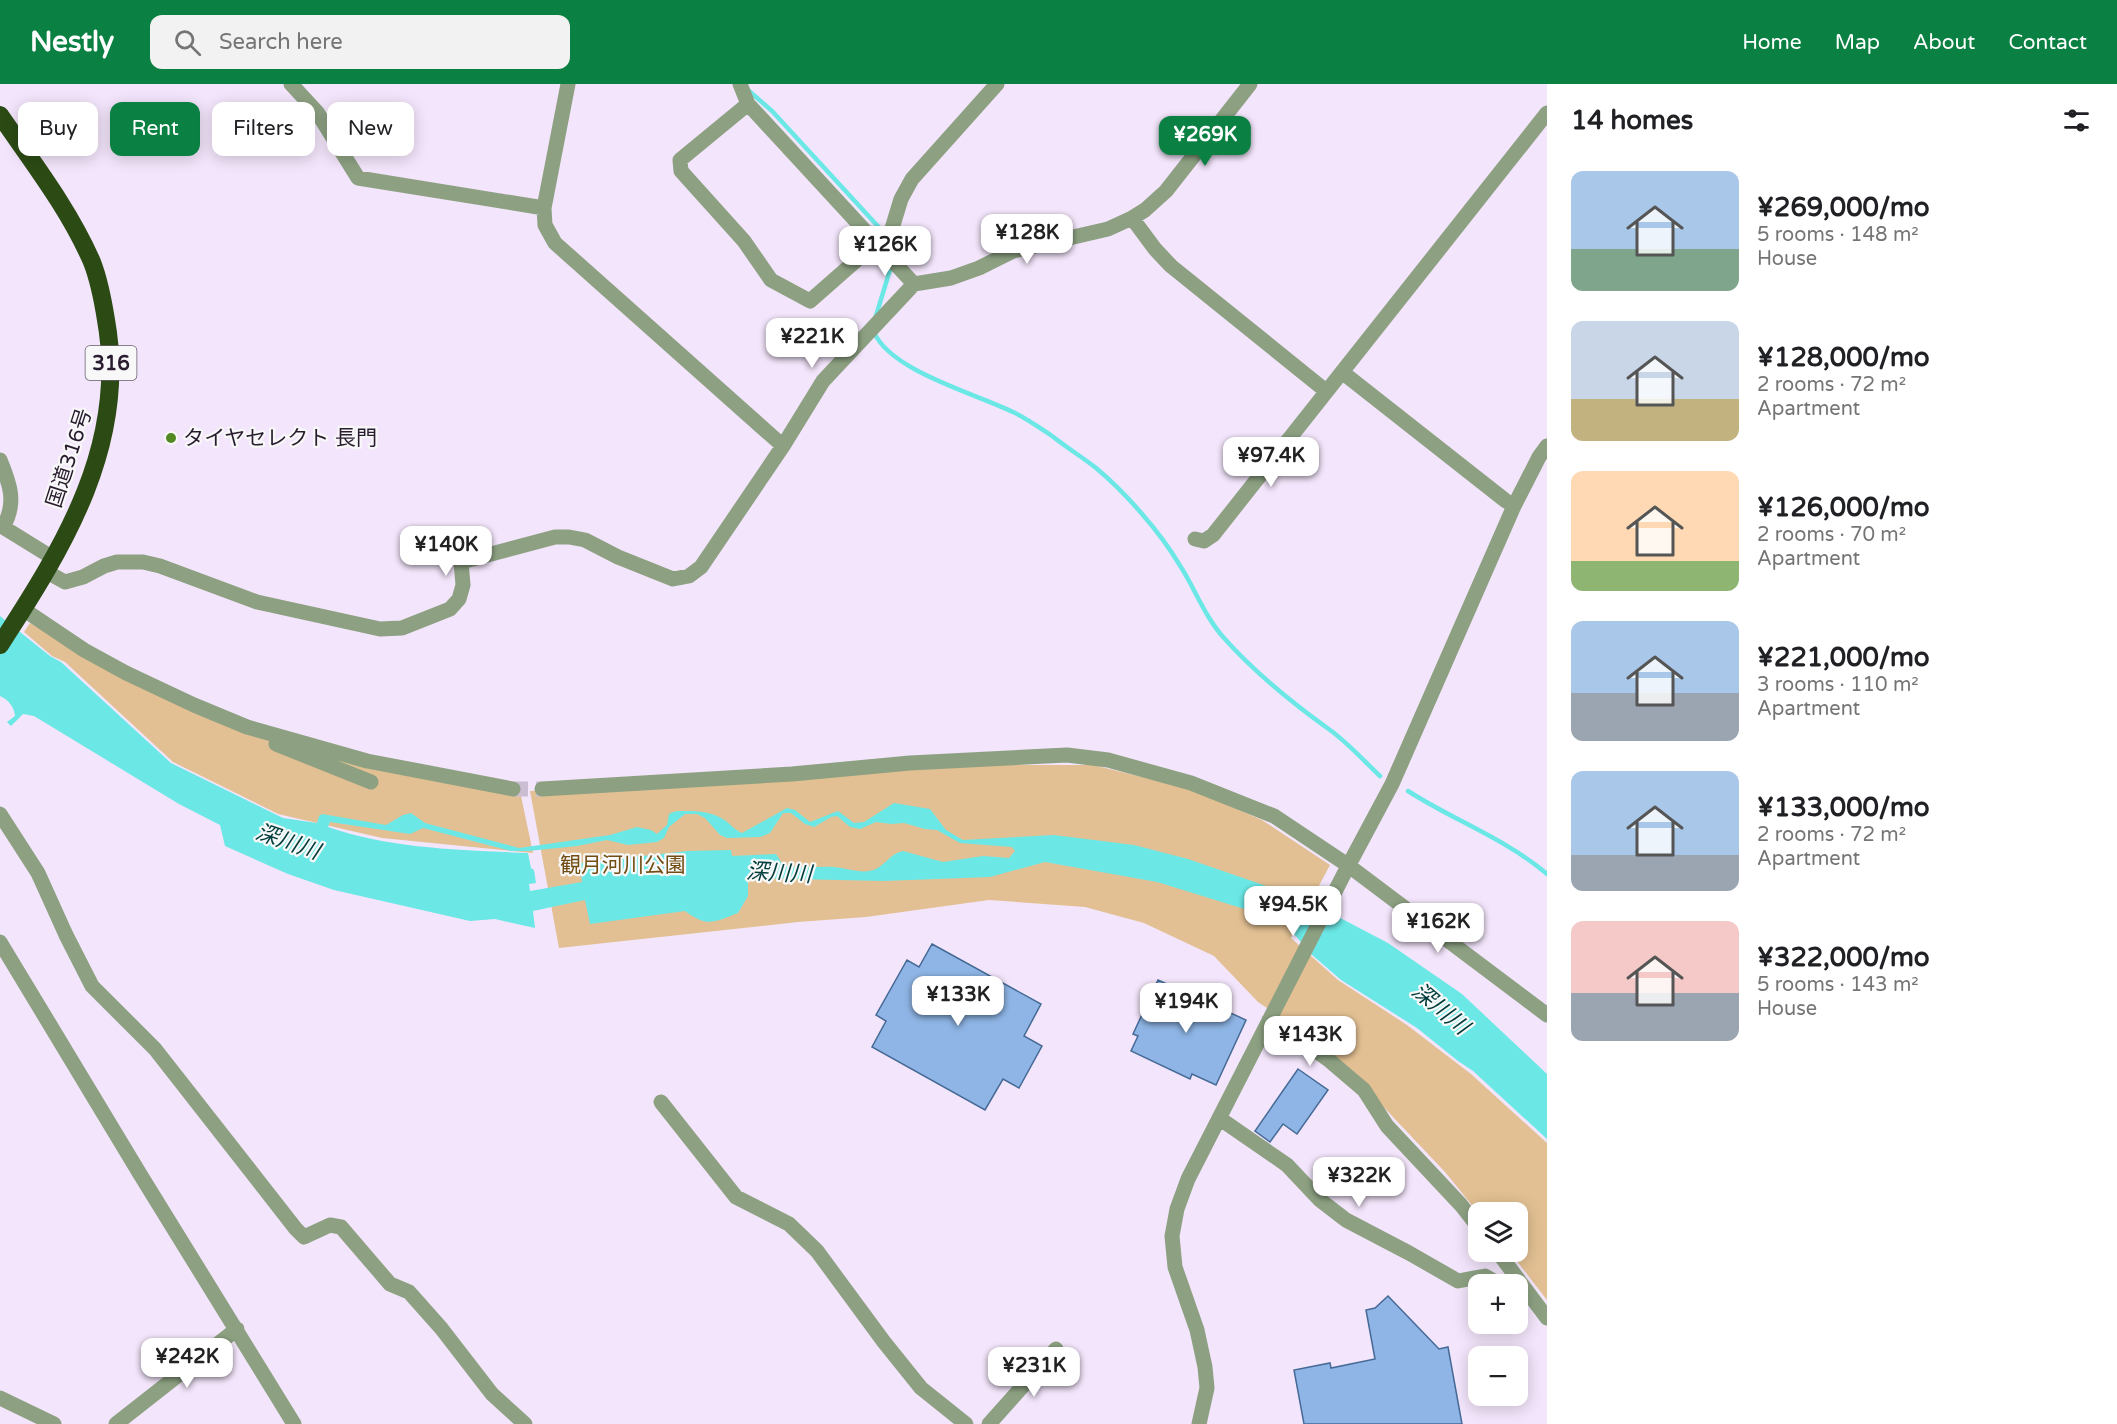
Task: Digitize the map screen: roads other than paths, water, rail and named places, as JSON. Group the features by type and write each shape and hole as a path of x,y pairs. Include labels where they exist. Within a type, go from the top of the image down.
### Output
{"highway":[{"name":"国道316号","path":"0,115 63,206 93,264 109,334 112,367 110,408 104,438 77,514 0,645"}],"street":[{"path":"291,84 317,112 358,178 544,208"},
{"path":"568,84 544,208 545,225 555,243 783,446"},
{"path":"740,84 748,104 914,284"},
{"path":"748,104 680,160 681,171 744,241 771,280 810,301 879,245 887,245 901,199 912,179 997,84"},
{"path":"0,460 11,497 10,515 2,530 49,564 64,582 83,577 117,562 143,562 160,566 257,602 380,629 402,628 450,609 459,599 463,585 461,562 555,537 585,540 618,557 673,579 689,576 701,567 783,446 823,381 914,284 951,278 979,268 1013,251 1108,229 1132,218 1145,210 1166,191 1250,84"},
{"path":"1195,539 1204,541 1213,536 1547,113"},
{"path":"1132,218 1171,266 1326,391"},
{"path":"1342,372 1514,506"},
{"path":"1199,1424 1207,1388 1205,1367 1197,1330 1175,1268 1172,1236 1177,1209 1188,1179 1392,784 1514,506 1544,456"},
{"path":"20,614 126,673 194,705 262,731 367,760 513,789"},
{"path":"262,731 265,737 273,742 371,782"},
{"path":"542,789 792,774 910,763 1067,755 1108,760 1191,783 1274,816 1547,1015"},
{"path":"0,814 38,873 92,986 155,1049 296,1229 304,1237 330,1225 341,1227 390,1284 410,1292 492,1394 525,1424"},
{"path":"0,942 294,1424"},
{"path":"1270,1018 1364,1090 1387,1126 1431,1171 1468,1215"},
{"path":"661,1102 736,1197 789,1224 817,1251 921,1388 966,1424"},
{"path":"1219,1118 1287,1165 1320,1200 1346,1220 1458,1281 1468,1279"},
{"path":"1505,1262 1545,1316"},
{"path":"1528,1305 1545,1316"},
{"path":"116,1424 237,1329"},
{"path":"988,1424 1056,1349"},
{"path":"0,1398 54,1424"}],"water":[{"name":"深川川","path":"0,616 50,656 61,662 171,763 283,818 317,823 322,814 386,825 411,813 425,823 519,848 610,835 637,827 657,834 667,825 669,814 678,811 713,814 742,833 787,808 795,810 810,822 838,811 854,823 864,822 894,803 930,809 946,830 963,840 1054,835 1134,845 1188,859 1304,899 1388,943 1462,994 1547,1074 1547,1139 1473,1071 1417,1028 1341,980 1311,954 1283,921 1157,882 1045,862 990,877 883,881 756,878 748,882 748,896 738,913 711,922 700,920 685,911 590,924 585,900 533,911 535,928 495,919 470,921 334,890 288,874 225,846 220,825 179,804 34,716 23,714 11,726 7,722 15,716 14,710 0,696","holes":["783,813 791,813 805,824 814,827 837,816 850,827 860,829 876,822 904,823 937,830 960,843 1012,847 1015,851 1009,858 983,856 943,862 903,851 871,871 783,865 776,854 732,856 731,850 688,851 580,863 582,882 530,891 529,884 536,883 528,853 402,844 328,827 330,822 410,834 423,828 511,851 528,851 577,846 607,840 628,845 657,842 664,838 669,827 685,814 697,814 705,818 720,835 727,838 760,837 770,833"]}],"waterway":[{"path":"748,90 772,111 897,247 875,319"},
{"path":"874,332 883,346 916,370 1023,417 1091,464 1107,478 1141,513 1162,539 1185,573 1211,621 1224,638 1261,675 1343,741 1380,776"},
{"path":"1408,791 1514,850 1547,874"}],"tunnel":[{"path":"513,789 542,789"}],"place":[{"name":"タイヤセレクト 長門","path":"171,438"}],"park label":[{"name":"観月河川公園","path":"623,865"}]}
